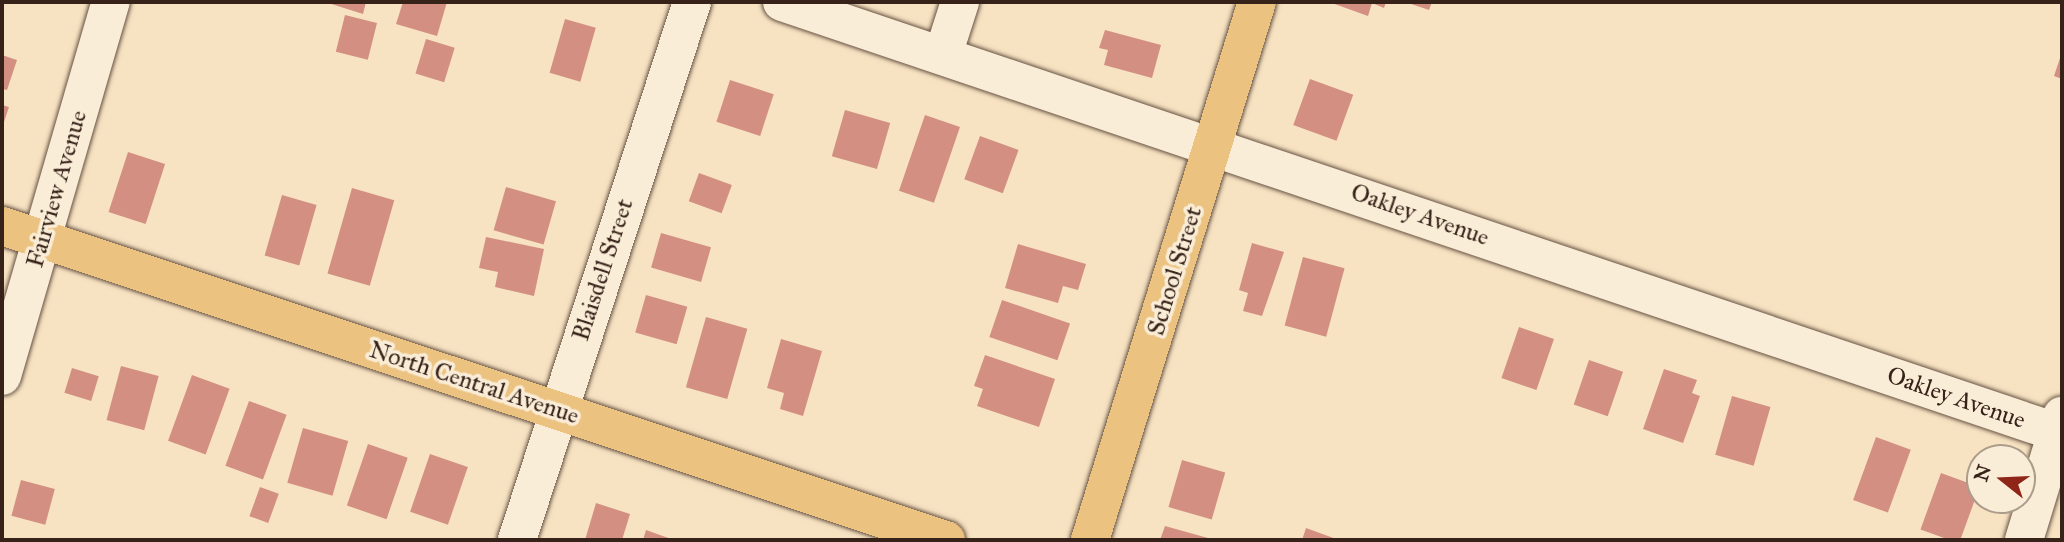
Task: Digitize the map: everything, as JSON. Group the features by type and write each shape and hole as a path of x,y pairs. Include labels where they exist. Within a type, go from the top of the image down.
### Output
{"main road":[{"name":"School Street","path":"1090,540 1215,145 1257,2"},
{"name":"North Central Avenue","path":"2,226 556,411 886,531 946,540"}],"street":[{"name":"Fairview Avenue","path":"2,376 111,2"},
{"name":"Blaisdell Street","path":"517,540 556,411 692,2"},
{"name":"Oakley Avenue","path":"782,2 2059,424"},
{"path":"943,55 960,2"},
{"path":"2024,540 2059,424"}],"building":[{"path":"325,2 366,2 363,14"},
{"path":"403,2 447,2 437,36 396,24"},
{"path":"1329,2 1386,2 1384,8 1372,3 1368,16"},
{"path":"1405,2 1432,2 1429,10"},
{"path":"345,15 377,23 368,60 336,52"},
{"path":"565,19 596,28 580,82 550,73"},
{"path":"1105,30 1161,45 1152,78 1104,65 1108,50 1099,48"},
{"path":"426,39 455,48 444,82 415,73"},
{"path":"2062,52 2062,79 2054,76"},
{"path":"2,55 17,60 7,90 2,89"},
{"path":"1310,79 1353,95 1336,141 1293,125"},
{"path":"730,80 774,94 760,136 716,122"},
{"path":"2,105 9,107 2,128"},
{"path":"845,110 890,123 877,169 832,156"},
{"path":"925,115 960,127 934,203 899,191"},
{"path":"980,136 1019,150 1003,193 964,179"},
{"path":"128,152 165,164 146,224 109,212"},
{"path":"699,173 732,185 722,213 689,201"},
{"path":"506,187 556,201 544,245 494,230"},
{"path":"352,188 394,200 370,286 327,274"},
{"path":"282,195 317,205 299,265 265,256"},
{"path":"661,233 711,247 701,282 651,268"},
{"path":"486,237 544,249 534,296 495,287 498,272 479,268"},
{"path":"1252,243 1284,252 1262,316 1243,311 1248,293 1239,290"},
{"path":"1018,244 1086,264 1078,290 1063,286 1058,303 1005,288"},
{"path":"1303,257 1345,268 1326,337 1285,326"},
{"path":"646,295 687,307 677,344 635,332"},
{"path":"1002,300 1070,323 1057,360 989,337"},
{"path":"706,317 747,329 727,399 686,387"},
{"path":"1519,327 1554,339 1536,390 1501,378"},
{"path":"781,339 822,351 803,416 780,409 784,393 767,388"},
{"path":"985,355 1055,379 1039,427 977,406 983,389 974,386"},
{"path":"1589,360 1623,372 1608,416 1574,404"},
{"path":"121,366 159,376 144,430 107,420"},
{"path":"72,368 99,376 91,401 64,393"},
{"path":"1664,369 1697,380 1692,393 1700,396 1683,443 1643,429"},
{"path":"192,375 230,389 206,454 168,441"},
{"path":"1732,396 1770,407 1754,466 1715,455"},
{"path":"249,401 287,415 263,480 225,466"},
{"path":"303,428 348,441 332,496 287,483"},
{"path":"1876,437 1911,450 1888,513 1853,500"},
{"path":"368,444 408,458 387,519 347,505"},
{"path":"430,454 468,467 448,525 410,512"},
{"path":"1182,460 1225,472 1212,520 1168,507"},
{"path":"1941,473 1966,482 1966,514 1970,514 1960,540 1950,540 1920,529"},
{"path":"21,480 55,489 45,525 11,516"},
{"path":"260,487 279,494 268,523 249,516"},
{"path":"596,503 630,514 622,540 585,540"},
{"path":"1165,526 1208,538 1160,540"},
{"path":"1306,528 1339,540 1302,540"},
{"path":"646,530 674,540 643,540"}]}
